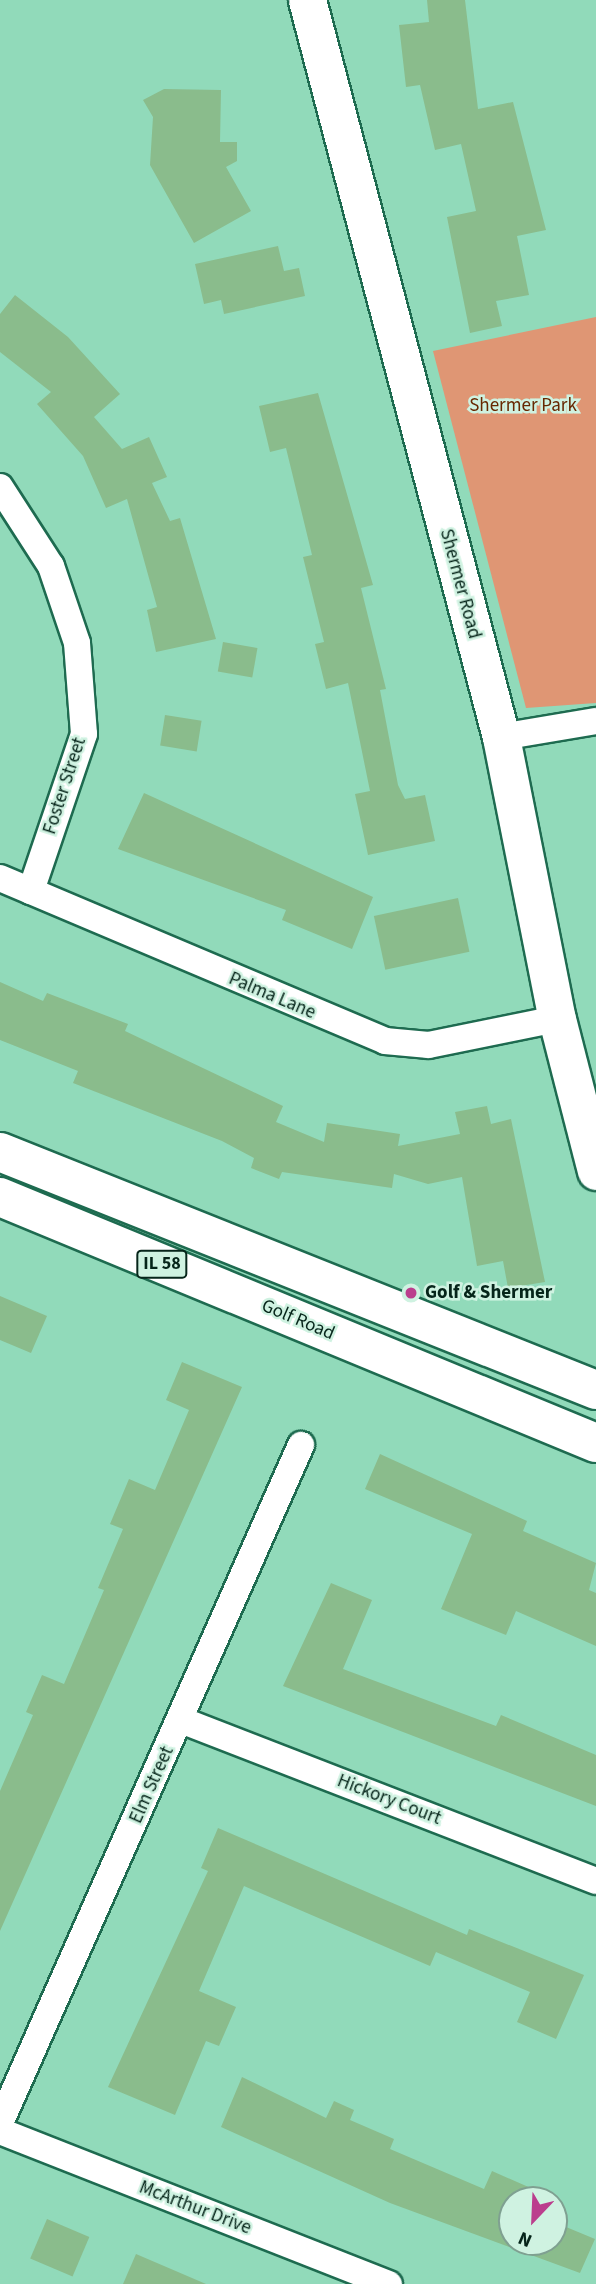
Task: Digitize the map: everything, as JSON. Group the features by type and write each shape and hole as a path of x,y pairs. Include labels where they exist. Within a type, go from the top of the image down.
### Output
{"main road":[{"name":"Shermer Road","path":"307,0 500,737 557,1018 596,1171"},
{"name":"IL 58","path":"0,1152 596,1390"},
{"name":"Golf Road","path":"0,1196 596,1443"}],"street":[{"name":"Foster Street","path":"0,487 51,566 77,643 84,734 31,891"},
{"path":"500,737 596,721"},
{"name":"Palma Lane","path":"0,878 385,1041 429,1045 557,1018"},
{"name":"Elm Street","path":"0,2123 301,1445"},
{"name":"Hickory Court","path":"181,1720 596,1881"},
{"name":"McArthur Drive","path":"0,2131 389,2284"}],"green space":[{"name":"Shermer Park","path":"596,317 596,703 526,708 433,351"}],"building":[{"path":"427,0 465,0 478,109 513,102 546,230 517,236 529,295 496,301 502,326 470,333 447,217 476,211 461,144 435,150 420,85 406,87 399,25 429,22"},
{"path":"164,89 221,90 220,142 237,142 237,161 226,167 251,211 194,243 150,165 153,117 143,100"},
{"path":"278,246 284,271 299,268 305,296 224,314 221,300 204,304 195,264"},
{"path":"15,295 68,337 120,394 94,417 122,449 149,437 167,477 152,483 170,521 180,518 216,639 156,652 147,610 157,607 127,499 106,508 83,456 37,404 51,392 0,352 0,314"},
{"path":"318,393 373,585 361,588 386,689 380,690 398,785 405,799 425,795 435,841 368,855 355,794 370,791 348,683 326,689 315,644 324,642 303,557 312,555 286,448 270,452 259,406"},
{"path":"223,642 257,648 252,678 218,672"},
{"path":"165,715 202,721 197,751 160,746"},
{"path":"144,793 373,897 352,949 282,920 286,910 118,849"},
{"path":"458,898 469,952 385,970 374,916"},
{"path":"0,982 43,1001 47,993 128,1024 125,1031 283,1106 276,1122 324,1142 327,1123 400,1134 398,1146 460,1134 455,1112 487,1106 491,1124 511,1119 545,1282 508,1288 503,1261 477,1266 462,1177 428,1184 394,1174 392,1188 282,1172 279,1179 251,1168 254,1158 222,1141 73,1083 78,1071 0,1040"},
{"path":"0,1296 47,1316 31,1353 0,1340"},
{"path":"182,1362 242,1387 0,1931 0,1791 33,1715 26,1712 42,1675 64,1684 104,1590 98,1588 123,1529 110,1524 129,1479 155,1490 189,1410 166,1400"},
{"path":"380,1454 527,1521 523,1531 596,1563 589,1590 596,1593 596,1646 516,1611 506,1635 441,1609 472,1534 365,1489"},
{"path":"331,1583 372,1600 343,1669 496,1726 501,1715 596,1755 596,1806 283,1686"},
{"path":"218,1828 467,1935 469,1929 584,1975 556,2039 517,2022 530,1992 436,1952 430,1966 244,1886 199,1991 236,2007 219,2046 206,2041 175,2115 108,2087 208,1871 201,1868"},
{"path":"242,2077 326,2118 334,2101 354,2110 350,2120 394,2139 390,2149 484,2189 492,2171 526,2186 498,2186 498,2243 390,2203 221,2127"},
{"path":"47,2219 89,2237 73,2277 30,2259"},
{"path":"568,2228 595,2239 580,2273 534,2256 568,2256"},
{"path":"136,2254 206,2284 123,2284"}],"place":[{"name":"Golf & Shermer","path":"411,1293"}]}
